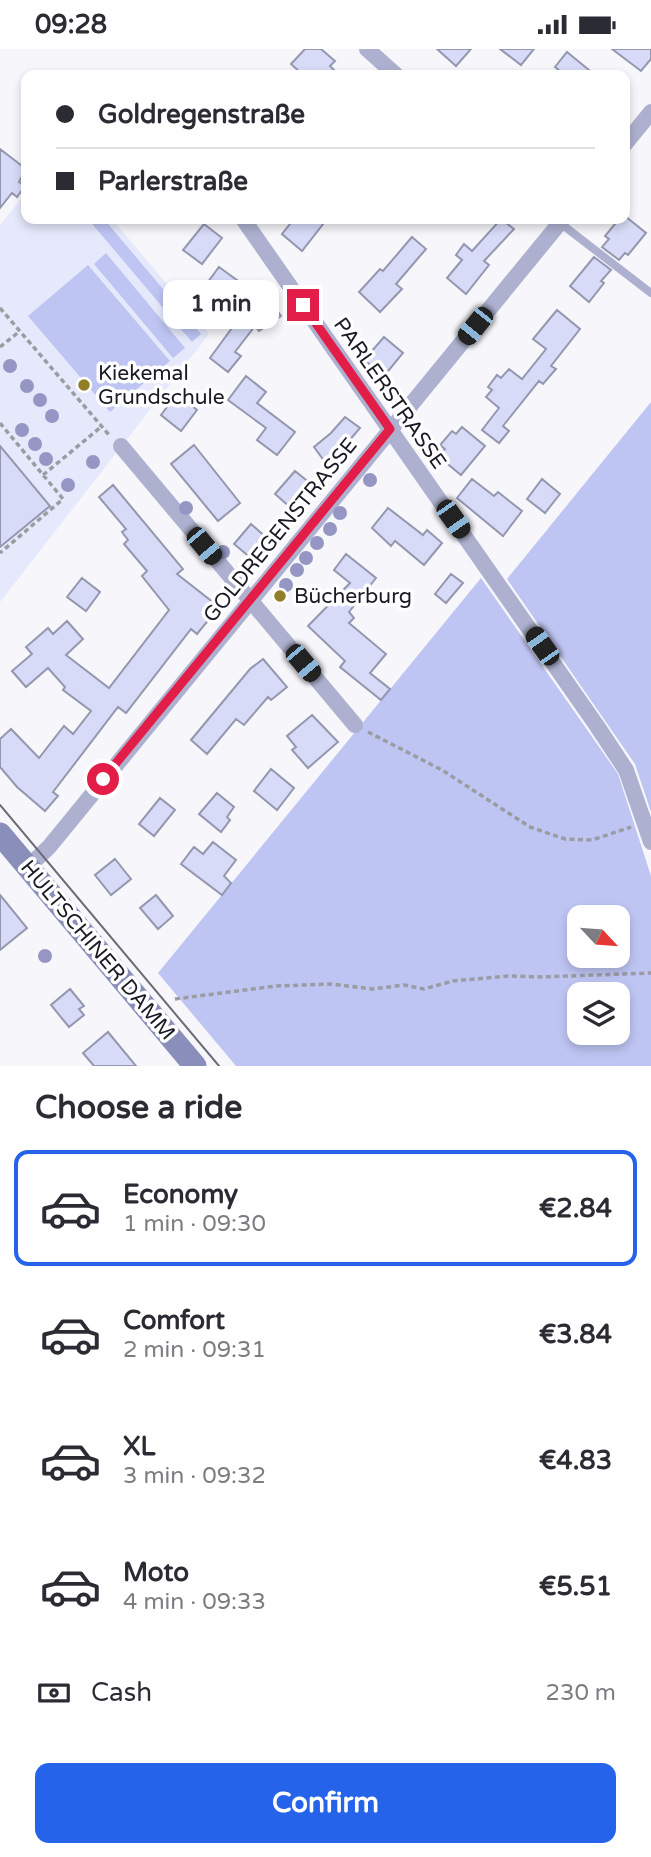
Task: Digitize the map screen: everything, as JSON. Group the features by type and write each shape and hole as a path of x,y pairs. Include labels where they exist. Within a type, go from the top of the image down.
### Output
{"main road":[{"name":"HULTSCHINER DAMM","path":"0,834 195,1066"}],"street":[{"path":"367,49 390,70"},
{"path":"630,138 651,112"},
{"name":"PARLERSTRASSE","path":"246,224 626,770 651,842"},
{"name":"GOLDREGENSTRASSE","path":"28,867 48,847 556,224"},
{"path":"121,446 355,725"}],"lane":[{"path":"564,224 651,293"}],"path":[{"path":"0,308 101,427 121,446"},
{"path":"0,347 20,331"},
{"path":"0,423 63,499 0,553"},
{"path":"43,475 101,427"},
{"path":"355,725 442,770 530,827 565,839 592,840 645,823"},
{"path":"176,999 276,986 331,984 373,989 404,985 424,989 453,981 508,976 542,978 651,973"}],"shaded area":[{"name":"Kiekemal Grundschule","path":"21,199 21,224 116,224 209,334 0,602 0,225"},
{"path":"92,224 108,224 201,334 192,342"},
{"path":"106,253 185,348 173,358 94,264"},
{"path":"88,265 170,361 110,412 28,316"},
{"path":"651,402 651,812 635,764 507,579"},
{"path":"481,578 618,774 651,876 651,1066 236,1066 158,973"}],"building":[{"path":"305,49 321,49 335,61 330,66 334,70 298,70 291,64"},
{"path":"437,49 471,49 456,66"},
{"path":"500,49 534,49 521,65"},
{"path":"612,49 651,49 651,59 641,71"},
{"path":"567,52 589,70 559,70 555,67"},
{"path":"0,149 21,165 21,192 17,197 12,193 0,208"},
{"path":"630,220 646,233 628,255 625,253 619,260 602,247 609,239 605,236 615,224 630,224"},
{"path":"204,224 222,238 202,264 183,250"},
{"path":"290,224 323,224 302,251 282,234"},
{"path":"496,224 508,224 514,229 484,261 489,265 466,294 447,278 462,260 456,255 464,244 472,251"},
{"path":"412,237 426,249 396,284 402,289 380,312 359,292 380,269 383,271"},
{"path":"594,257 611,270 589,302 570,286"},
{"path":"219,267 256,294 262,290 281,316 259,331 255,326 235,352 241,356 228,372 210,358 240,317 202,290"},
{"path":"557,310 580,329 551,366 556,369 543,384 539,381 503,426 509,431 499,443 482,430 499,408 486,397 492,390 488,387 497,375 501,378 509,369 522,379 546,349 533,339"},
{"path":"384,337 403,353 384,376 364,360"},
{"path":"246,376 266,392 257,403 295,432 277,455 257,440 266,428 228,400"},
{"path":"177,394 197,410 181,431 161,415"},
{"path":"345,417 360,428 343,448 325,462 314,447"},
{"path":"462,427 485,446 461,475 438,456 445,449 440,445 452,431 456,434"},
{"path":"194,445 240,503 218,521 171,464"},
{"path":"0,446 50,506 0,547"},
{"path":"295,471 311,484 291,508 275,494"},
{"path":"472,479 494,496 498,492 522,511 503,536 457,498"},
{"path":"542,479 560,494 545,513 527,499"},
{"path":"113,485 183,569 177,574 219,607 197,634 191,629 126,713 118,707 53,792 58,796 45,811 17,787 0,767 0,739 11,729 39,758 64,726 73,734 91,711 63,690 65,687 48,668 26,687 12,671 32,654 26,647 48,628 53,634 67,621 83,639 66,655 109,688 169,610 142,576 147,571 124,544 128,540 122,532 126,529 99,497"},
{"path":"388,508 423,535 427,530 442,543 424,565 395,541 391,546 372,528"},
{"path":"251,524 268,539 252,559 234,544"},
{"path":"346,554 376,578 349,612 354,618 349,623 386,654 370,673 390,689 381,700 340,667 345,661 308,626 350,583 334,570"},
{"path":"451,574 463,583 446,603 435,594"},
{"path":"82,578 100,592 86,611 67,597"},
{"path":"263,659 287,687 271,700 268,697 244,725 236,719 207,754 191,740 250,669"},
{"path":"312,715 338,742 308,768 292,750 296,747 287,736"},
{"path":"271,769 294,788 277,810 254,791"},
{"path":"217,793 234,807 227,817 230,820 221,832 199,814"},
{"path":"160,798 175,810 154,836 139,824"},
{"path":"213,842 236,860 224,876 231,883 222,895 181,864 194,847 203,854"},
{"path":"115,859 131,879 111,895 95,875"},
{"path":"0,895 27,928 0,950"},
{"path":"156,895 173,916 158,929 140,908"},
{"path":"70,989 84,1006 79,1009 84,1015 69,1027 51,1005"},
{"path":"108,1032 136,1066 94,1066 83,1053"}],"tram line":[{"path":"0,805 219,1066"}],"place":[{"name":"Kiekemal Grundschule","path":"84,385"},
{"name":"Bücherburg","path":"280,596"}],"route":[{"path":"103,779 390,429 303,305"}]}
